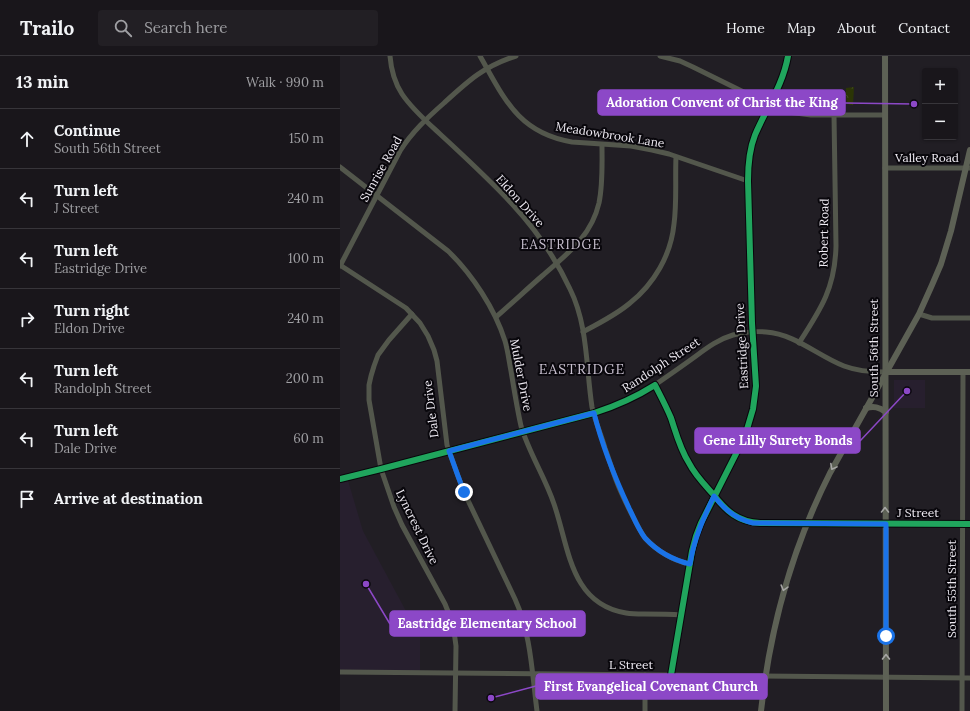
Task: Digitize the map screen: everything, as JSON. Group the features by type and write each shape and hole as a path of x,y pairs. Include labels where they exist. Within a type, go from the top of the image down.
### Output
{"main road":[{"name":"South 56th Street","path":"885,56 884,354 886,372 886,711"},
{"path":"761,711 771,643 790,567 806,524 830,473 919,314 932,285 946,248 968,168 970,150"},
{"name":"Randolph Street","path":"886,372 970,372"},
{"path":"866,408 878,407 886,412"}],"street":[{"name":"Eldon Drive","path":"390,56 393,74 401,91 409,103 513,205 539,237 568,284 576,301 580,316 594,413 616,479 639,529 648,541 661,552 677,560 690,564"},
{"name":"Meadowbrook Lane","path":"480,56 509,105 520,118 546,135 562,140 652,150 676,156 748,181"},
{"name":"Sunrise Road","path":"340,265 404,145 412,135 425,120 476,75 487,68 516,56"},
{"path":"660,56 693,67 770,105 788,112 801,114 885,115"},
{"name":"Eastridge Drive","path":"671,675 696,536 714,496 745,436 753,410 756,380 753,332 748,163 753,141 781,81 788,56"},
{"name":"Robert Road","path":"800,343 823,304 835,265 834,115"},
{"path":"496,317 575,247 587,231 596,213 601,191 602,144"},
{"path":"583,332 635,300 648,286 661,266 669,249 674,226 676,156"},
{"name":"Mulder Drive","path":"340,167 453,256 473,280 496,317 507,348 523,432 551,494 574,572 583,588 597,602 620,612 630,614 681,615"},
{"name":"Valley Road","path":"885,168 968,168"},
{"name":"Dale Drive","path":"340,265 398,302 412,314 426,331 434,350 438,367 446,441 449,451 464,492 521,611 526,631 537,711"},
{"name":"Lyncrest Drive","path":"412,314 384,346 376,360 371,376 369,405 381,469 394,507 402,525 445,604 451,619 456,640 455,711"},
{"path":"919,314 932,318 970,318"},
{"name":"Randolph Street","path":"340,479 594,413 622,403 655,384 716,342 735,334 753,332 775,333 800,343 845,366 861,370 886,372"},
{"name":"South 55th Street","path":"962,711 963,372"},
{"name":"J Street","path":"655,384 670,416 682,450 689,463 699,479 714,496 728,511 738,518 757,523 970,524"},
{"name":"L Street","path":"340,672 970,678"},
{"path":"645,675 645,711"}],"shaded area":[{"path":"894,380 925,380 925,408 894,408"},
{"path":"347,477 363,531 420,637 420,673 340,672 340,479"}],"green space":[{"path":"854,87 853,105 850,105 847,103 846,88"}],"cycle path":[{"path":"671,675 692,551 696,536 701,523 745,436 753,409 756,386 752,323 748,181 750,152 755,135 786,67 788,56"},
{"path":"340,479 594,413 626,401 655,385 671,418 678,441 691,467 723,506 739,518 760,523 970,524"}],"place":[{"name":"Adoration Convent of Christ the King","path":"914,104"},
{"name":"Gene Lilly Surety Bonds","path":"907,391"},
{"name":"Eastridge Elementary School","path":"366,584"},
{"name":"First Evangelical Covenant Church","path":"491,698"}],"district":[{"name":"EASTRIDGE","path":"561,244"},
{"name":"EASTRIDGE","path":"582,369"}],"route":[{"path":"464,492 449,451 594,413 619,488 639,529 648,541 661,552 684,563 690,564 696,536 714,496 731,514 742,520 753,523 886,524 886,636"}]}
